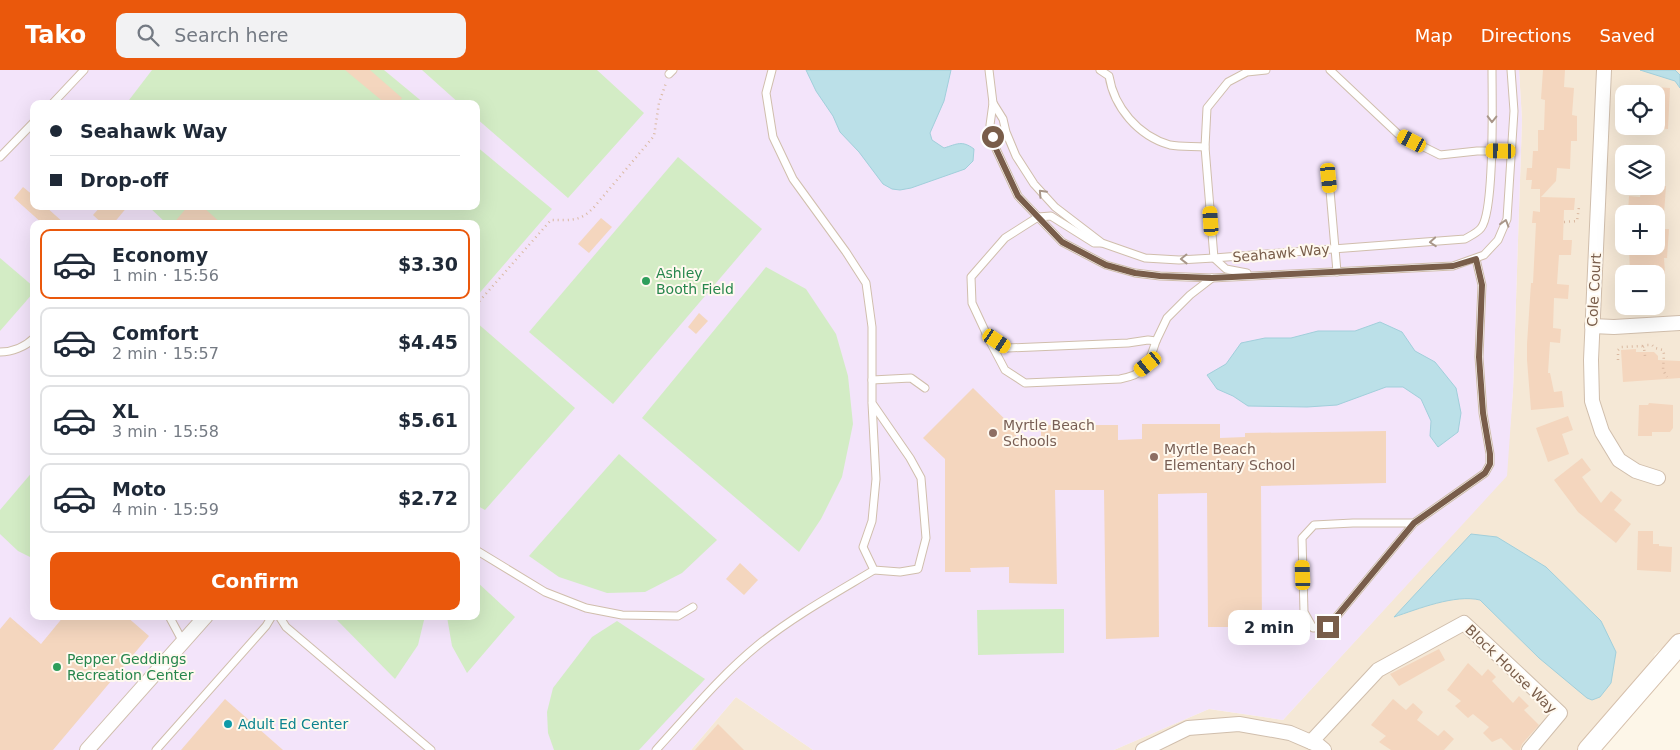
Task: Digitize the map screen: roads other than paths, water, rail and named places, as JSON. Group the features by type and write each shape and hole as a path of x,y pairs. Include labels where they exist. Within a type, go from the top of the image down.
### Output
{"main road":[{"path":"1588,750 1680,644"}],"street":[{"name":"Cole Court","path":"1604,70 1592,326 1592,401 1602,432 1619,460 1636,471 1658,478"},
{"path":"1592,326 1680,324"},
{"path":"87,750 202,620"},
{"name":"Block House Way","path":"1311,742 1378,670 1464,623 1560,713 1529,750"},
{"path":"1143,750 1188,728 1240,724 1290,733 1318,745 1324,750"}],"lane":[{"path":"56,100 84,70"},
{"path":"772,70 766,93 773,137 793,179 866,283 872,327 872,403 876,480 872,520 863,547 874,570"},
{"path":"989,70 994,70"},
{"name":"Seahawk Way","path":"989,70 993,103 990,126 996,149 1018,196 1062,242 1106,265 1135,273 1212,278 1453,266 1484,255 1498,240 1507,219 1514,111 1511,70"},
{"path":"1100,70 1109,76 1111,90 1122,111 1142,132 1170,145 1205,147"},
{"path":"1256,275 1226,269 1214,258 1205,147 1207,108 1228,82 1247,72 1266,70"},
{"path":"1330,70 1398,134 1440,155 1477,151 1511,151"},
{"name":"Seahawk Way","path":"993,103 1003,119 1016,156 1034,184 1055,207 1102,243 1145,258 1179,260 1214,258 1465,239 1481,228 1486,217 1490,184 1492,70"},
{"path":"0,157 30,126"},
{"path":"1329,178 1337,272"},
{"path":"1102,243 1094,243 1051,216 1038,217 1005,238 971,278 972,303 1005,370 1025,383 1133,377 1148,364 1167,318 1190,295 1212,278"},
{"path":"1414,523 1353,523 1314,526 1302,538 1304,612 1313,628 1328,627 1414,523 1485,473 1490,464 1483,413 1479,357 1482,285 1476,259"},
{"path":"986,333 1008,348 1156,341"},
{"path":"0,352 7,352 30,342"},
{"path":"872,380 911,378 925,388"},
{"path":"656,750 715,686 757,646 800,613 874,570 900,572 918,569 926,538 921,478 910,458 872,403"},
{"path":"480,552 545,592 586,608 622,615 678,616 693,607"},
{"path":"171,620 183,642"},
{"path":"156,750 270,620"},
{"path":"282,620 286,627 431,750"}],"water":[{"path":"806,70 951,70 944,101 930,133 932,140 944,148 959,144 970,146 974,149 973,161 965,169 911,188 892,189 883,184 859,152 840,132 833,116 816,91"},
{"path":"1640,70 1675,70 1680,75 1680,88 1675,81"},
{"path":"1380,322 1402,332 1415,351 1435,362 1456,388 1461,413 1458,432 1438,447 1430,436 1431,421 1421,399 1403,387 1386,387 1337,405 1307,407 1248,406 1233,396 1217,389 1207,375 1226,364 1241,343 1265,338 1291,338 1318,331 1355,331"},
{"path":"1471,534 1497,537 1546,567 1601,621 1616,652 1611,683 1600,697 1592,700 1587,698 1539,658 1480,600 1459,599 1448,601 1394,617"}],"place":[{"name":"Ashley Booth Field","path":"646,281"},
{"name":"Myrtle Beach Schools","path":"993,433"},
{"name":"Myrtle Beach Elementary School","path":"1154,457"},
{"name":"Pepper Geddings Recreation Center","path":"57,667"},
{"name":"Adult Ed Center","path":"228,724"}]}
